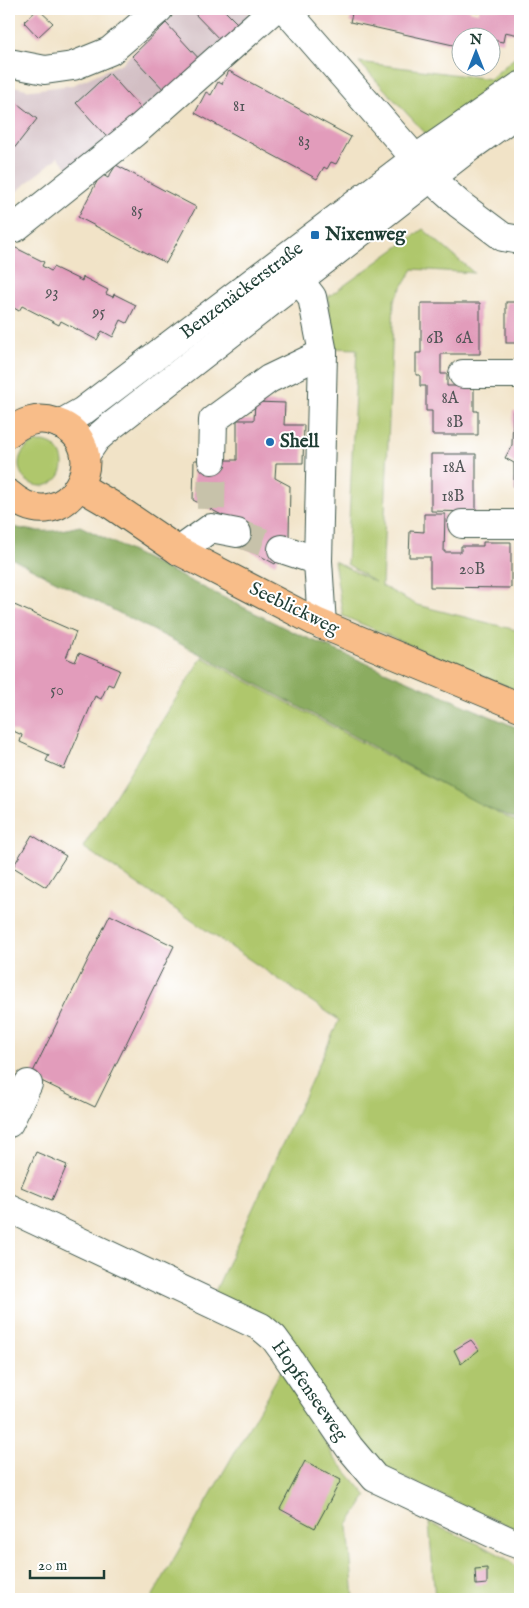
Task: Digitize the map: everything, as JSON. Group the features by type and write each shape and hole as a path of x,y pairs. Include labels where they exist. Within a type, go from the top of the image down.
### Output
{"main road":[{"path":"9,433 16,427 33,420 60,424 67,428 78,440 84,455 85,471 79,486 68,499 54,506 37,508 21,504 9,494"},
{"name":"Seeblickweg","path":"79,486 110,504 179,551 322,625 520,708"}],"street":[{"path":"9,63 45,70 74,66 110,51 159,9"},
{"path":"9,225 15,228 134,133 274,9"},
{"path":"285,9 423,168 459,204 503,237 520,240"},
{"name":"Benzenäckerstraße","path":"84,455 96,439 110,427 299,280 423,168 520,86"},
{"name":"Benzenäckerstraße","path":"60,424 84,411 423,168 520,111"},
{"path":"299,280 312,297 322,353 318,561 322,625"},
{"path":"212,460 213,420 269,379 322,353"},
{"path":"463,374 520,374"},
{"path":"179,551 220,523"},
{"path":"462,524 520,524"},
{"path":"282,549 318,561"},
{"path":"9,1123 28,1084"},
{"name":"Hopfenseeweg","path":"9,1208 261,1327 286,1352 348,1447 375,1478 508,1541 520,1544"}],"shaded area":[{"path":"180,9 244,9 252,17 73,174 58,157 9,198 9,85 31,90 73,85 122,63"}],"green space":[{"path":"520,53 520,75 427,135 359,62 452,74 452,78 502,78 502,69"},
{"path":"423,229 474,273 413,269 394,300 382,586 417,605 520,631 520,692 343,616 334,561 375,582 347,564 357,349 331,348 328,297"},
{"path":"41,442 53,446 59,452 63,464 59,476 53,482 41,486 29,482 23,476 19,464 23,452 29,446"},
{"path":"9,526 44,531 80,526 291,631 520,729 520,821 480,804 204,656 9,557"},
{"path":"202,657 370,747 520,824 520,1528 511,1527 382,1468 357,1443 291,1344 213,1296 339,1020 83,847"},
{"path":"281,1371 334,1457 367,1496 348,1525 354,1599 151,1599"},
{"path":"429,1523 494,1552 515,1566 521,1575 520,1599 435,1599"}],"building":[{"path":"38,9 53,23 38,37 24,22"},
{"path":"190,9 223,9 242,28 225,45"},
{"path":"353,9 470,9 470,11 478,13 479,9 520,9 519,35 505,32 503,42 502,28 452,28 452,45 350,22"},
{"path":"166,23 202,62 168,94 132,56"},
{"path":"229,71 351,137 336,164 331,162 327,169 324,167 317,179 195,113 206,92 211,95 218,82 222,84"},
{"path":"109,73 146,114 113,144 76,103"},
{"path":"9,97 37,119 9,155"},
{"path":"116,165 196,207 166,263 78,217 101,174 108,178"},
{"path":"14,247 44,262 42,266 51,271 53,267 82,281 83,277 108,290 106,294 113,297 114,294 136,305 127,323 121,320 113,337 102,331 97,340 61,321 59,325 22,306 19,311 9,305 9,256"},
{"path":"506,302 520,302 520,343 506,343"},
{"path":"421,303 480,303 480,354 441,354 441,374 447,374 447,386 474,386 474,411 478,411 478,435 432,435 432,411 426,411 426,386 420,386 420,375 416,375 416,353 421,353"},
{"path":"255,402 285,403 284,425 304,425 303,463 276,463 275,478 290,486 289,536 275,564 237,543 237,523 193,500 194,460 237,460 237,420 254,420"},
{"path":"513,411 520,411 520,491 514,491 514,463 505,458 512,445"},
{"path":"431,454 476,454 476,512 431,511"},
{"path":"424,514 445,514 444,552 461,552 461,546 483,546 483,542 511,542 511,588 430,587 430,557 409,557 410,531 424,532"},
{"path":"12,604 76,632 66,658 75,662 79,653 120,670 113,686 108,684 101,699 95,696 64,769 46,761 49,755 20,742 22,735 9,729 9,648 13,637 9,636 9,611"},
{"path":"32,835 66,856 46,887 13,867"},
{"path":"110,915 174,946 95,1107 31,1076"},
{"path":"9,1079 17,1083 9,1100"},
{"path":"36,1152 67,1165 52,1200 21,1187"},
{"path":"471,1340 479,1350 461,1364 454,1350"},
{"path":"305,1461 341,1480 315,1528 280,1509"},
{"path":"487,1568 487,1584 476,1585 475,1569"}],"tunnel":[{"path":"211,509 212,460"},
{"path":"237,533 282,549"}],"place":[{"name":"Nixenweg","path":"315,235"},
{"name":"Shell","path":"270,442"}]}
